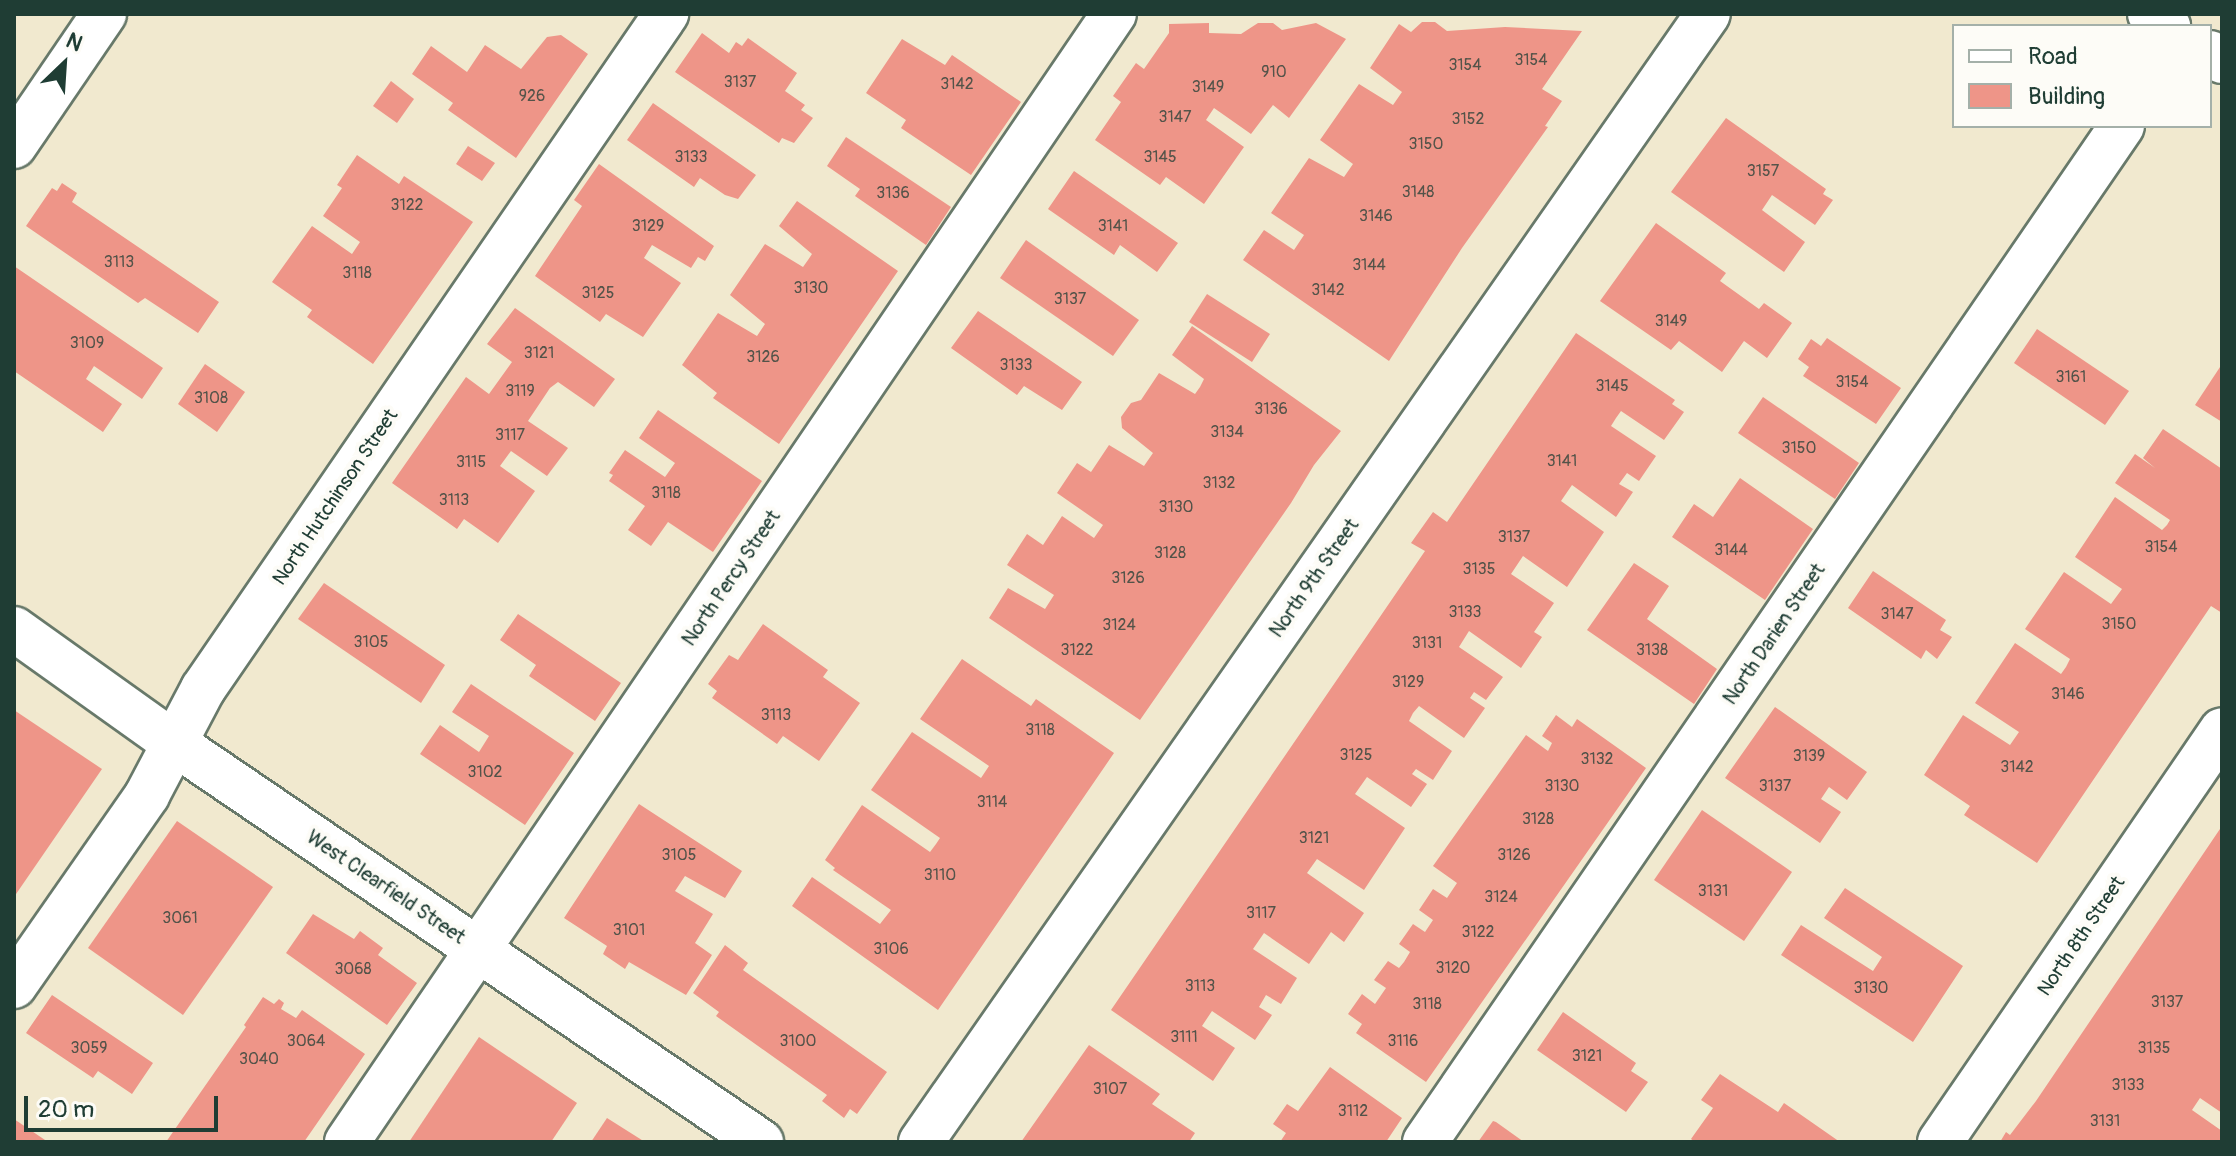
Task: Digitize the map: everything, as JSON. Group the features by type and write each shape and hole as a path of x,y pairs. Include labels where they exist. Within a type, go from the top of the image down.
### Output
{"street":[{"path":"14,146 104,14"},
{"name":"North Hutchinson Street","path":"14,986 147,795 203,689 666,14"},
{"name":"North Percy Street","path":"347,1142 1114,14"},
{"name":"North 9th Street","path":"921,1142 1708,14"},
{"name":"North Darien Street","path":"1425,1142 2121,128"},
{"name":"West Clearfield Street","path":"14,629 174,743 761,1142"},
{"name":"North 8th Street","path":"1940,1142 2222,730"}],"building":[{"path":"1422,22 1435,22 1447,31 1505,27 1582,31 1542,89 1562,101 1545,126 1548,127 1462,248 1389,361 1243,260 1264,230 1294,250 1304,235 1271,213 1309,158 1344,177 1353,164 1320,140 1359,84 1393,105 1402,92 1370,68 1399,24 1411,32"},
{"path":"1209,23 1209,33 1241,34 1258,23 1273,23 1282,30 1316,23 1346,39 1289,118 1273,105 1251,134 1214,108 1206,120 1244,147 1204,204 1166,177 1160,185 1095,140 1121,102 1113,96 1136,63 1144,69 1169,33 1169,24"},
{"path":"702,33 729,53 736,42 742,46 748,38 797,73 785,91 805,105 801,110 813,118 794,143 782,138 779,143 675,72"},
{"path":"561,35 588,54 516,158 448,110 453,103 412,74 431,46 467,72 485,45 521,69 547,37"},
{"path":"902,39 945,65 952,55 1021,102 971,175 901,128 906,120 866,93"},
{"path":"391,81 414,99 397,123 373,106"},
{"path":"653,103 756,175 738,199 725,195 700,178 694,187 627,140"},
{"path":"1726,118 1826,189 1823,194 1833,200 1815,225 1772,195 1762,210 1805,242 1784,272 1671,192"},
{"path":"846,137 951,207 926,245 855,196 860,189 827,166"},
{"path":"468,146 495,163 482,181 456,164"},
{"path":"357,155 399,184 404,176 473,222 373,364 307,317 312,310 272,282 312,226 352,254 360,242 323,216 342,188 337,185"},
{"path":"599,164 714,246 705,261 698,257 691,268 652,245 644,258 681,283 643,337 606,314 600,322 535,276 582,206 574,200"},
{"path":"1074,171 1178,243 1157,272 1120,245 1114,255 1048,209"},
{"path":"62,183 77,193 72,202 219,302 198,333 145,298 138,303 26,226 52,188 57,191"},
{"path":"797,201 898,271 779,444 713,398 717,393 682,365 718,313 757,336 765,324 730,295 765,244 803,267 808,260 812,254 779,226"},
{"path":"1656,223 1726,273 1720,281 1759,309 1764,303 1792,323 1767,358 1744,341 1722,372 1679,341 1671,350 1600,301"},
{"path":"1026,240 1139,320 1113,356 1000,278"},
{"path":"14,266 163,368 142,399 94,366 86,379 122,404 103,432 14,371"},
{"path":"1207,294 1270,334 1252,362 1189,322"},
{"path":"515,308 615,379 594,407 558,382 550,388 528,421 568,448 547,476 511,451 500,466 535,491 498,543 464,519 457,529 392,483 466,377 489,394 512,362 487,344"},
{"path":"978,311 1082,382 1062,410 1024,386 1017,395 951,348"},
{"path":"1192,326 1341,431 1314,465 1291,503 1140,720 989,618 1008,588 1045,609 1054,595 1007,565 1027,534 1043,545 1062,516 1094,538 1103,525 1057,493 1077,463 1091,472 1109,445 1144,466 1153,453 1122,428 1121,417 1131,403 1141,400 1159,373 1195,394 1200,387 1204,379 1172,355"},
{"path":"2037,329 2129,391 2105,425 2014,363"},
{"path":"1576,333 1675,400 1672,404 1684,412 1664,440 1621,411 1616,418 1611,426 1656,456 1639,481 1627,473 1619,484 1633,492 1616,517 1572,485 1561,501 1604,532 1567,587 1523,556 1511,574 1554,603 1534,632 1542,637 1521,668 1469,631 1459,647 1503,677 1486,700 1474,692 1470,698 1485,708 1464,738 1419,706 1413,713 1409,721 1452,751 1433,780 1416,769 1412,774 1427,784 1411,807 1367,777 1355,794 1405,828 1364,890 1317,859 1307,873 1364,913 1344,942 1331,932 1309,964 1264,933 1253,949 1297,978 1281,1004 1266,995 1259,1007 1272,1015 1255,1040 1212,1011 1202,1026 1235,1048 1213,1081 1111,1010 1425,551 1411,543 1433,512 1447,522"},
{"path":"1827,338 1901,388 1876,424 1803,376 1809,367 1798,359 1811,339 1821,346"},
{"path":"205,364 245,392 217,432 178,404"},
{"path":"2222,364 2222,422 2195,405"},
{"path":"1763,397 1859,463 1835,499 1738,433"},
{"path":"658,410 762,481 713,552 668,522 651,546 628,530 645,506 609,481 613,475 609,473 625,450 665,477 675,463 639,438"},
{"path":"2163,429 2222,469 2222,613 2211,606 2037,863 1964,815 1970,806 1924,775 1963,715 2010,745 2019,732 1975,703 2015,643 2061,674 2066,667 2070,659 2025,629 2064,572 2111,604 2122,589 2075,557 2115,497 2162,530 2167,525 2170,520 2115,483 2135,454 2155,468 2143,458"},
{"path":"1740,478 1813,529 1765,600 1672,537 1694,504 1713,517"},
{"path":"1634,563 1669,586 1647,619 1717,669 1694,704 1587,630"},
{"path":"1873,571 1946,620 1940,630 1952,637 1937,659 1926,650 1921,659 1848,608"},
{"path":"324,583 445,665 421,703 298,619"},
{"path":"518,614 621,683 595,721 529,676 536,665 500,640"},
{"path":"763,624 828,670 823,677 860,703 819,761 783,736 777,744 712,698 717,691 708,684 729,655 738,660"},
{"path":"962,659 1031,706 1036,699 1114,753 938,1010 792,906 812,877 880,924 891,910 833,870 835,868 825,860 862,805 930,852 936,844 940,838 871,790 912,732 981,778 989,766 920,719"},
{"path":"471,684 574,753 525,825 420,754 440,725 479,752 489,736 452,712"},
{"path":"1775,707 1867,772 1847,800 1829,787 1821,799 1841,812 1820,843 1725,778"},
{"path":"14,710 102,769 14,897"},
{"path":"1556,715 1572,727 1577,719 1646,768 1426,1082 1356,1033 1362,1024 1348,1014 1362,994 1375,1004 1386,988 1374,980 1388,961 1399,968 1404,962 1410,952 1399,944 1413,924 1425,932 1433,920 1419,910 1433,889 1447,898 1457,883 1433,866 1526,735 1548,751 1552,743 1542,736"},
{"path":"639,804 742,871 725,898 685,876 675,891 713,914 695,943 712,955 686,995 629,962 625,969 603,954 607,946 564,918"},
{"path":"1702,810 1792,872 1744,941 1654,880"},
{"path":"177,821 273,887 183,1015 88,948"},
{"path":"2222,826 2222,1113 2200,1098 2192,1110 2222,1131 2222,1142 2000,1142 2006,1132 2010,1135 2036,1101"},
{"path":"1845,888 1963,966 1913,1042 1781,955 1801,925 1873,971 1882,957 1824,918"},
{"path":"313,914 354,939 360,931 383,948 378,955 417,983 387,1025 286,953"},
{"path":"725,945 748,963 743,970 887,1072 857,1114 850,1109 844,1118 822,1101 827,1095 716,1016 719,1012 693,993"},
{"path":"52,995 153,1063 132,1094 98,1071 93,1078 26,1033"},
{"path":"263,997 274,1004 279,999 284,1003 281,1009 296,1018 302,1010 365,1054 304,1142 166,1142 246,1027 244,1025"},
{"path":"1563,1012 1636,1063 1631,1071 1648,1082 1626,1112 1537,1050"},
{"path":"479,1037 577,1103 551,1142 409,1142"},
{"path":"1089,1045 1160,1094 1152,1104 1195,1133 1189,1142 1021,1142"},
{"path":"1330,1067 1402,1118 1386,1142 1280,1142 1286,1133 1273,1124 1287,1104 1298,1111"},
{"path":"1720,1074 1778,1112 1784,1103 1840,1142 1695,1142 1691,1139 1713,1108 1701,1100"},
{"path":"607,1118 645,1142 591,1142"},
{"path":"14,1119 48,1142 14,1142"},
{"path":"1493,1121 1496,1122 1524,1142 1478,1142"}]}
